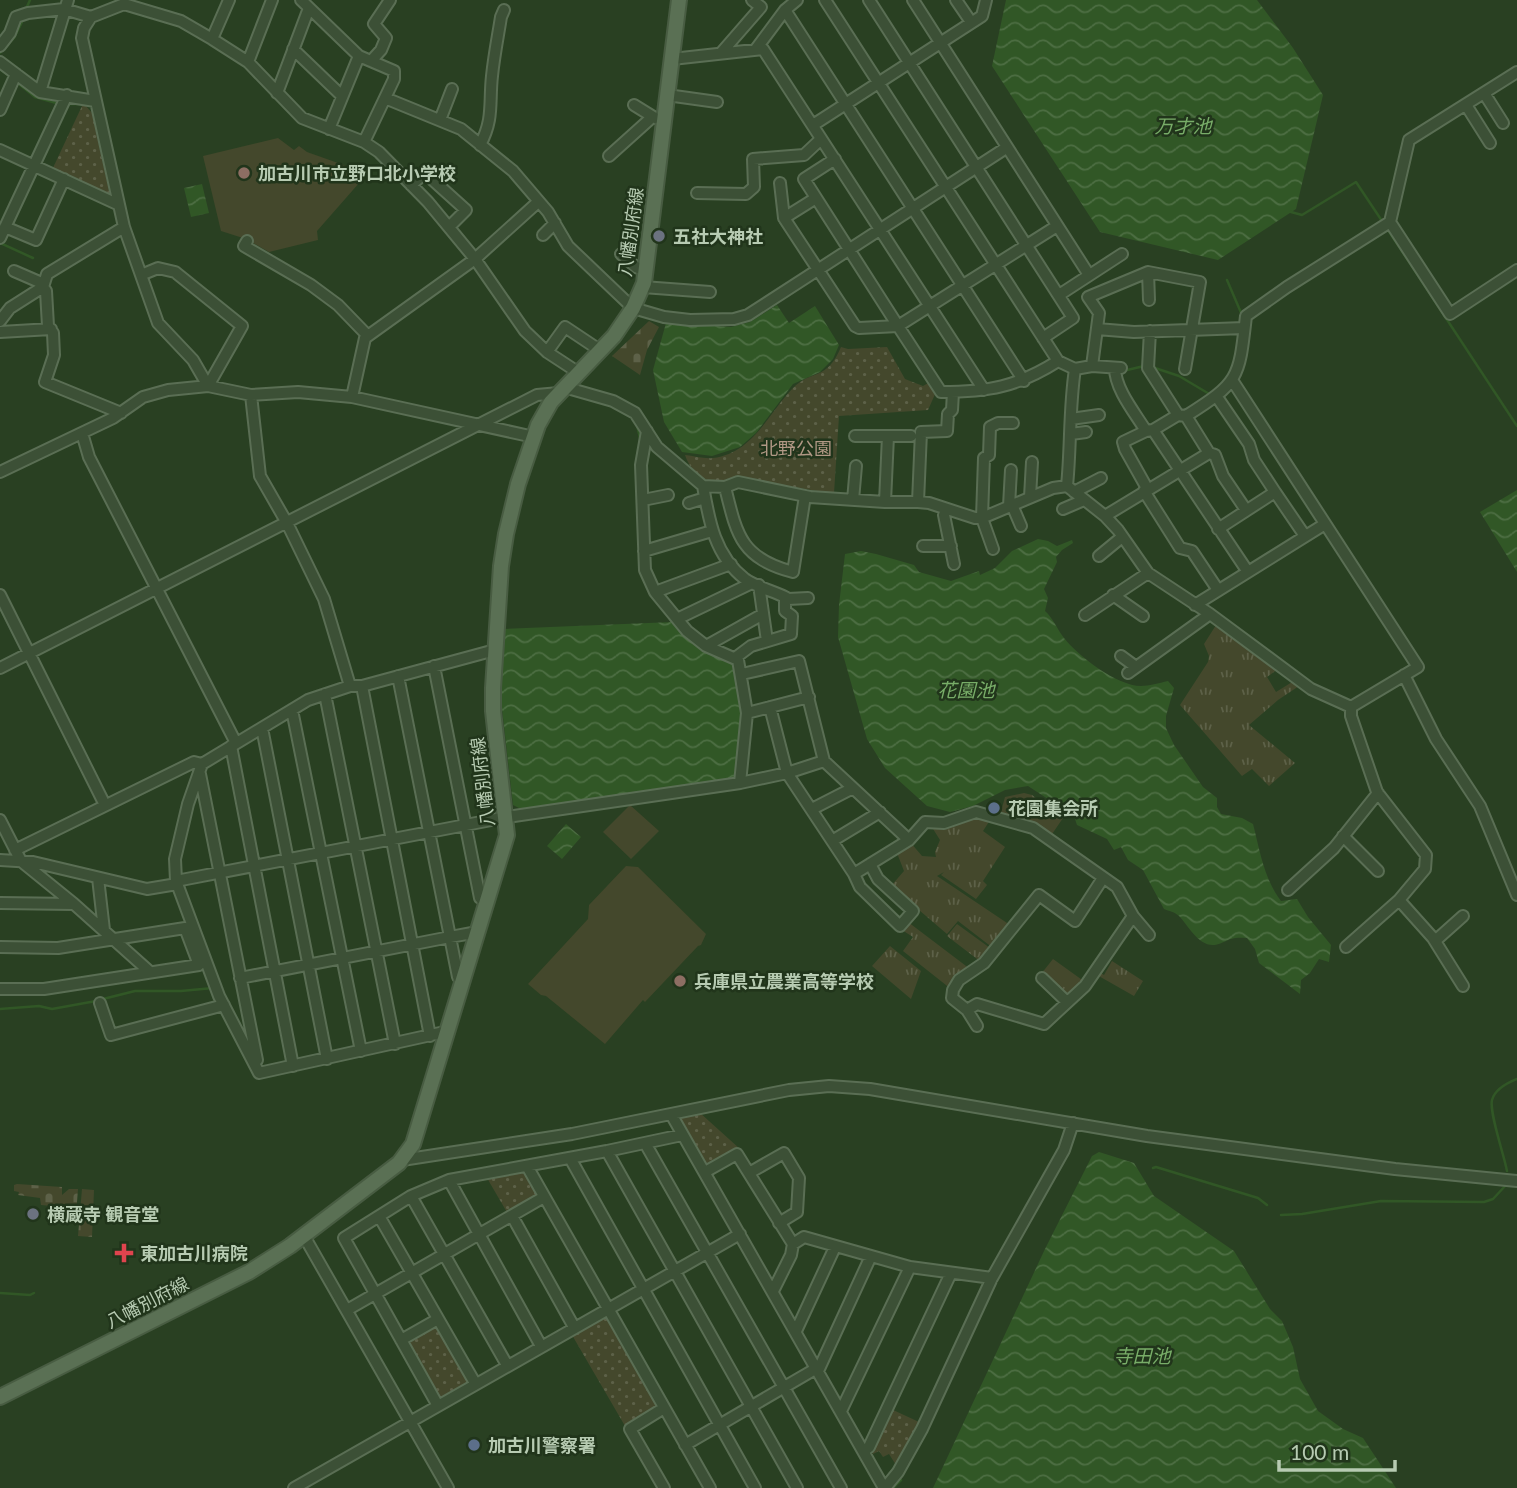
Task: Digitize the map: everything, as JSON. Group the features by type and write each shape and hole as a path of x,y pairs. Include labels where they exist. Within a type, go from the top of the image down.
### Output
{"main road":[{"name":"八幡別府線","path":"0,1397 249,1272 304,1236 402,1160 413,1144 505,845 507,817 493,711 501,566 506,534 518,484 545,412 561,390 601,351 633,308 643,287 679,0"}],"street":[{"path":"212,39 229,0"},
{"path":"248,62 272,0"},
{"path":"371,61 381,50 386,37 374,24 390,0"},
{"path":"756,49 785,10 797,0"},
{"path":"825,0 1058,361 1075,369 1091,366 1118,368 1115,375 1122,400 1180,471 1248,572"},
{"path":"869,0 1073,318 1043,338"},
{"path":"913,0 1089,275"},
{"path":"956,0 971,22"},
{"path":"813,125 982,16 986,0"},
{"path":"208,386 193,360 158,323 117,204 82,38 84,28 91,17 125,2 181,21 212,39 248,62 302,118 364,142 379,152 449,227 475,259 525,331 547,352 579,373"},
{"path":"721,53 760,3"},
{"path":"0,46 10,33 16,17 66,4 91,17"},
{"path":"40,92 66,4"},
{"path":"277,93 305,4 359,56 394,71 394,79 364,142"},
{"path":"480,145 489,125 492,79 504,10"},
{"path":"785,10 1024,381"},
{"path":"671,59 763,48 984,390"},
{"path":"293,49 342,96"},
{"path":"329,129 359,56"},
{"path":"0,62 40,92 95,101"},
{"path":"1218,590 1192,551 1180,548 1128,463 1123,440 1182,416 1217,397 1232,380 1241,361 1246,316 1286,286 1390,222 1409,141 1517,72"},
{"path":"0,110 16,74"},
{"path":"440,120 452,89"},
{"path":"1484,93 1503,123"},
{"path":"0,239 66,95"},
{"path":"667,95 717,102"},
{"path":"385,98 461,129 513,172 555,223 568,246 633,308 664,317 690,320 734,319 748,315 1006,148"},
{"path":"1466,104 1490,142"},
{"path":"634,105 664,123"},
{"path":"609,156 649,120 650,115"},
{"path":"697,193 717,197 746,194 754,187 753,159 804,155 821,139"},
{"path":"0,150 117,204"},
{"path":"835,159 804,179 941,392 984,390 1024,381 1058,361"},
{"path":"411,185 425,173 466,210 449,227"},
{"path":"5,227 36,240 64,179"},
{"path":"780,183 785,218 855,326 859,328 898,326 1057,226"},
{"path":"785,218 816,198"},
{"path":"352,397 363,344 368,336 475,259 538,202"},
{"path":"1390,222 1450,314 1517,270"},
{"path":"543,235 555,223"},
{"path":"0,321 10,308 44,285 47,274 124,227"},
{"path":"247,241 244,246 311,285 338,305 368,336"},
{"path":"621,254 636,267 646,271"},
{"path":"1059,295 1122,254"},
{"path":"141,275 158,268 175,272 242,326 208,386"},
{"path":"14,271 44,285 47,291 48,326 51,329 54,355 45,382 121,413"},
{"path":"1148,272 1149,300"},
{"path":"1091,366 1099,313 1088,297 1148,272 1200,282 1192,330 1184,354 1185,369"},
{"path":"643,287 710,292"},
{"path":"547,352 565,327 601,351"},
{"path":"1097,329 1150,331 1244,328"},
{"path":"0,332 51,329"},
{"path":"1150,331 1148,368 1156,387 1182,416 1209,453 1215,455 1223,476 1246,510"},
{"path":"1070,489 1071,397 1075,369"},
{"path":"1232,380 1418,667 1351,707"},
{"path":"0,472 121,413 143,397 168,390 208,386 251,395 298,392 352,397 534,437"},
{"path":"0,668 537,395 561,390 613,401 635,413 657,447 703,485 725,487 738,482 805,496 918,502 982,518 1053,488 1070,489 1101,478"},
{"path":"918,502 923,459 920,432 947,431 953,392"},
{"path":"251,395 260,476 287,523 324,599 356,686 392,839 430,1036"},
{"path":"1217,397 1249,444 1254,460 1305,537"},
{"path":"1071,419 1100,415"},
{"path":"977,427 1013,423"},
{"path":"990,426 989,455 979,458 982,518 993,549"},
{"path":"647,431 641,465 645,570 655,592 687,631 706,646 738,660 747,713 740,783"},
{"path":"1071,434 1086,432"},
{"path":"82,433 89,457 158,588 234,744 254,867 293,1066"},
{"path":"855,436 907,433"},
{"path":"885,502 884,459 888,436"},
{"path":"1105,516 1209,453"},
{"path":"0,462 13,465"},
{"path":"1030,497 1032,462"},
{"path":"853,500 856,466"},
{"path":"1012,470 1011,505 1021,526"},
{"path":"703,485 712,531 719,550 731,564 745,579 788,599 808,598"},
{"path":"725,487 734,525 754,556 764,563 793,572 805,496"},
{"path":"1070,489 1105,516 1148,572 1311,689 1351,707"},
{"path":"1218,529 1275,492"},
{"path":"643,500 668,495"},
{"path":"689,502 705,498"},
{"path":"1063,509 1084,500"},
{"path":"946,509 944,515 954,564"},
{"path":"1195,605 1325,524"},
{"path":"644,551 712,531"},
{"path":"1099,556 1122,537"},
{"path":"923,546 951,546"},
{"path":"655,592 731,564"},
{"path":"1085,614 1148,572"},
{"path":"756,584 767,641"},
{"path":"677,619 756,584"},
{"path":"0,595 105,806"},
{"path":"1114,595 1143,615"},
{"path":"734,657 751,646 790,634 792,616 785,611 785,597"},
{"path":"706,646 763,614"},
{"path":"1121,656 1132,670 1210,614"},
{"path":"259,1073 224,1005 177,883 175,859 188,804 201,768 234,744 308,700 495,650"},
{"path":"742,674 799,661 824,761 909,840"},
{"path":"434,666 480,898 488,901"},
{"path":"1404,675 1436,739 1480,806 1517,895"},
{"path":"398,676 458,978 464,980"},
{"path":"325,694 395,1044"},
{"path":"747,713 808,697"},
{"path":"770,707 788,773 860,887 900,926 913,911 878,879 870,864"},
{"path":"1346,947 1399,900 1425,869 1426,855 1378,793 1351,716 1351,707"},
{"path":"292,710 361,1051"},
{"path":"262,727 327,1059"},
{"path":"0,860 21,861 147,889 507,817 740,783 788,773 824,761"},
{"path":"15,850 194,762 201,768 259,1073"},
{"path":"811,809 853,788"},
{"path":"1288,890 1334,848 1378,793"},
{"path":"832,841 880,812"},
{"path":"854,874 909,840 925,822 944,823 976,812 991,814 1033,828 1118,887 1133,916 1149,935"},
{"path":"0,820 21,861 150,972"},
{"path":"1343,836 1378,871"},
{"path":"98,878 104,930"},
{"path":"977,1026 967,1010 952,998 959,980 984,962 1039,895 1075,921 1104,878"},
{"path":"1399,900 1435,942 1464,986"},
{"path":"0,903 74,904"},
{"path":"967,1010 977,1004 1044,1024 1084,986 1133,916"},
{"path":"1435,942 1462,916"},
{"path":"0,947 58,948 185,928 199,965 44,989 0,989"},
{"path":"240,978 412,944 478,934"},
{"path":"1042,978 1067,1002"},
{"path":"100,1003 111,1035 224,1005"},
{"path":"259,1073 449,1031"},
{"path":"402,1160 572,1134 789,1090 829,1086 870,1089 1147,1136 1517,1181"},
{"path":"671,1114 884,1488 898,1472 922,1429 992,1278 1064,1150 1073,1123"},
{"path":"437,1404 344,1238 411,1196 449,1180 682,1135"},
{"path":"645,1143 841,1488"},
{"path":"607,1151 797,1488"},
{"path":"749,1173 784,1153 799,1178 797,1212 779,1223"},
{"path":"705,1172 737,1154 793,1244 791,1255 773,1291"},
{"path":"570,1158 755,1488"},
{"path":"527,1167 710,1488"},
{"path":"449,1180 541,1346"},
{"path":"411,1196 507,1365"},
{"path":"347,1310 544,1197"},
{"path":"379,1216 475,1383"},
{"path":"512,1216 574,1327"},
{"path":"294,1488 437,1404 740,1234"},
{"path":"304,1236 448,1488"},
{"path":"793,1244 803,1237 910,1267 992,1278"},
{"path":"796,1331 835,1247"},
{"path":"685,1445 783,1387 818,1370 871,1256"},
{"path":"841,1411 910,1267"},
{"path":"864,1451 869,1447 951,1273"},
{"path":"401,1340 438,1319"},
{"path":"664,1408 630,1429 664,1488"}],"green space":[{"path":"82,106 86,106 92,113 110,195 52,170"},
{"path":"278,138 294,150 299,146 307,152 355,169 360,182 317,231 318,240 269,252 246,239 221,231 203,156"},
{"path":"649,321 659,327 647,350 640,375 612,356"},
{"name":"北野公園","path":"841,347 887,347 905,379 923,386 930,382 936,392 928,410 839,416 834,493 743,479 711,481 698,475 692,468 685,455 713,458 727,455 749,441 793,388 825,370 836,358"},
{"path":"1218,622 1281,667 1267,677 1276,692 1297,679 1302,684 1249,725 1295,763 1269,786 1252,769 1242,776 1180,705 1208,662 1209,656 1204,644"},
{"path":"1024,793 1032,795 1063,818 1050,837 1000,815 1005,797"},
{"path":"630,805 659,831 631,859 603,832"},
{"path":"968,817 992,817 983,831 1005,847 983,881 987,885 976,899 941,875 944,872 937,876 1010,925 993,948 958,921 947,934 891,886 904,871 897,853 910,842 922,856 936,857 935,852 940,840 930,824"},
{"path":"626,866 638,867 706,934 701,945 645,1002 643,1000 605,1044 528,984 588,919 589,905"},
{"path":"908,922 970,969 951,989 903,951 913,937 902,930"},
{"path":"957,924 990,948 981,962 947,936"},
{"path":"890,946 921,971 911,999 872,966"},
{"path":"1053,959 1085,982 1069,999 1041,974"},
{"path":"1112,961 1143,981 1134,996 1097,975 1099,972 1104,975"},
{"path":"699,1112 740,1149 706,1166 680,1120 681,1116"},
{"path":"525,1171 539,1196 508,1214 487,1178"},
{"path":"14,1185 62,1187 62,1195 69,1189 78,1189 76,1215 52,1214 52,1206 41,1205 40,1198 18,1195 19,1192 14,1191"},
{"path":"82,1189 94,1190 92,1237 78,1236"},
{"path":"606,1317 656,1405 656,1409 625,1426 572,1335"},
{"path":"434,1325 438,1326 468,1379 466,1385 442,1399 438,1398 408,1345 409,1339 418,1334 420,1336"},
{"path":"891,1409 919,1422 896,1465 889,1454 883,1457 879,1451 873,1454 871,1451"}],"water":[{"name":"万才池","path":"1006,0 1257,0 1293,48 1323,95 1296,209 1218,260 1100,232 992,66"},
{"path":"202,184 209,213 191,217 184,188"},
{"path":"777,305 789,323 815,306 839,345 833,359 820,372 793,384 756,433 740,447 712,456 682,452 664,422 653,370 666,323 731,327 750,322"},
{"path":"1517,490 1517,572 1480,512"},
{"name":"花園池","path":"1038,539 1057,546 1072,540 1073,543 1056,557 1057,562 1044,589 1048,598 1045,611 1062,635 1088,661 1121,681 1141,686 1168,681 1174,688 1166,716 1166,728 1174,745 1203,787 1217,798 1217,807 1221,814 1242,818 1253,824 1263,864 1275,892 1281,901 1297,899 1331,945 1329,962 1319,959 1310,973 1301,980 1300,994 1259,963 1255,949 1247,938 1231,939 1214,945 1198,939 1179,916 1164,909 1143,870 1128,860 1121,847 1114,850 1107,839 1077,825 1074,816 1028,786 1005,790 973,806 950,812 927,806 885,768 867,739 838,637 845,554 861,551 876,554 914,565 919,572 951,581 979,571 980,575 995,568 1012,551"},
{"path":"673,622 696,646 732,661 742,698 737,773 732,780 521,809 513,805 500,691 504,629"},
{"path":"566,824 581,837 562,859 547,846"},
{"name":"寺田池","path":"1099,1152 1134,1163 1154,1196 1234,1251 1270,1309 1282,1321 1293,1347 1300,1379 1318,1411 1343,1429 1363,1438 1396,1488 933,1488 1045,1249 1092,1156"}],"waterway":[{"path":"26,9 30,0"},
{"path":"0,53 14,38 23,20"},
{"path":"0,69 8,75"},
{"path":"19,84 35,97 60,104"},
{"path":"68,104 80,104"},
{"path":"1291,212 1302,215 1356,182 1382,221"},
{"path":"1386,227 1517,426"},
{"path":"0,243 33,258"},
{"path":"1227,280 1242,315"},
{"path":"1123,371 1144,366"},
{"path":"1152,367 1179,376 1211,395"},
{"path":"637,425 639,449"},
{"path":"642,575 648,588"},
{"path":"666,613 672,622"},
{"path":"103,999 135,991 213,988"},
{"path":"0,1009 39,1006 52,1009 96,1001"},
{"path":"1507,1171 1492,1100 1499,1090 1517,1079"},
{"path":"1153,1168 1258,1198 1267,1205"},
{"path":"1281,1215 1381,1201 1484,1202 1493,1199 1506,1185"},
{"path":"0,1293 34,1293"},
{"path":"893,1488 901,1480"}],"place":[{"name":"加古川市立野口北小学校","path":"244,173"},
{"name":"五社大神社","path":"659,236"},
{"name":"花園集会所","path":"994,808"},
{"name":"兵庫県立農業高等学校","path":"680,981"},
{"name":"横蔵寺 観音堂","path":"33,1214"},
{"name":"東加古川病院","path":"124,1253"},
{"name":"加古川警察署","path":"474,1445"}]}
